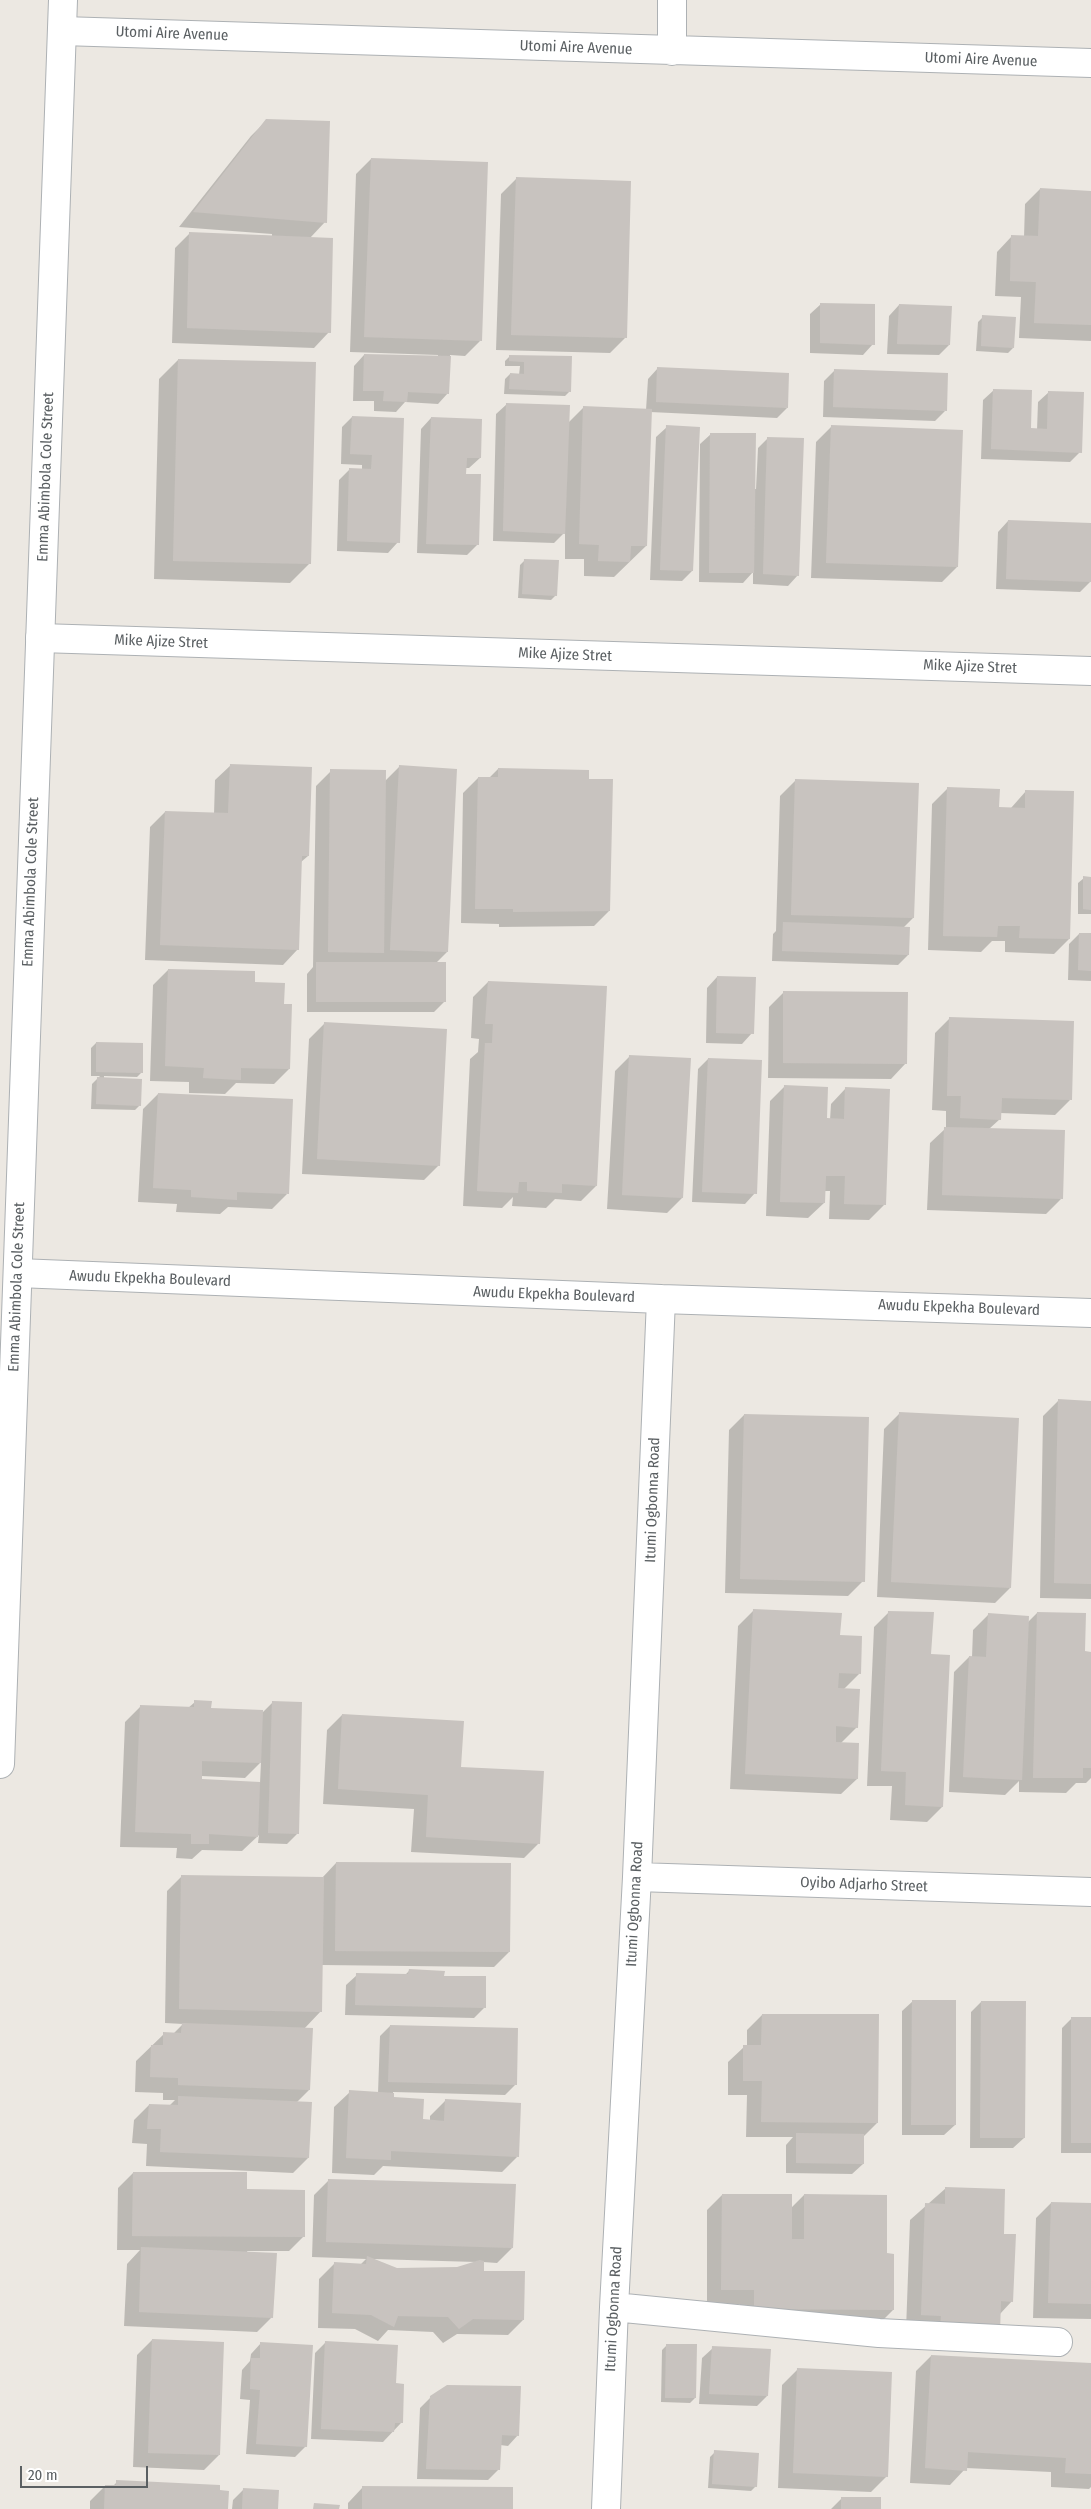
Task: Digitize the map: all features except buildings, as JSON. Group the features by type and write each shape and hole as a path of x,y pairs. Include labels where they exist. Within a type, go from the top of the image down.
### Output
{"street":[{"name":"Emma Abimbola Cole Street","path":"0,1764 63,0"},
{"path":"672,0 672,51"},
{"name":"Utomi Aire Avenue","path":"62,31 1091,63"},
{"name":"Mike Ajize Stret","path":"40,638 1091,671"},
{"name":"Awudu Ekpekha Boulevard","path":"18,1273 661,1299 1091,1312"},
{"name":"Itumi Ogbonna Road","path":"606,2509 614,2307 637,1877 661,1299"},
{"name":"Oyibo Adjarho Street","path":"637,1877 1091,1892"},
{"path":"614,2307 879,2333 1058,2342"}]}
